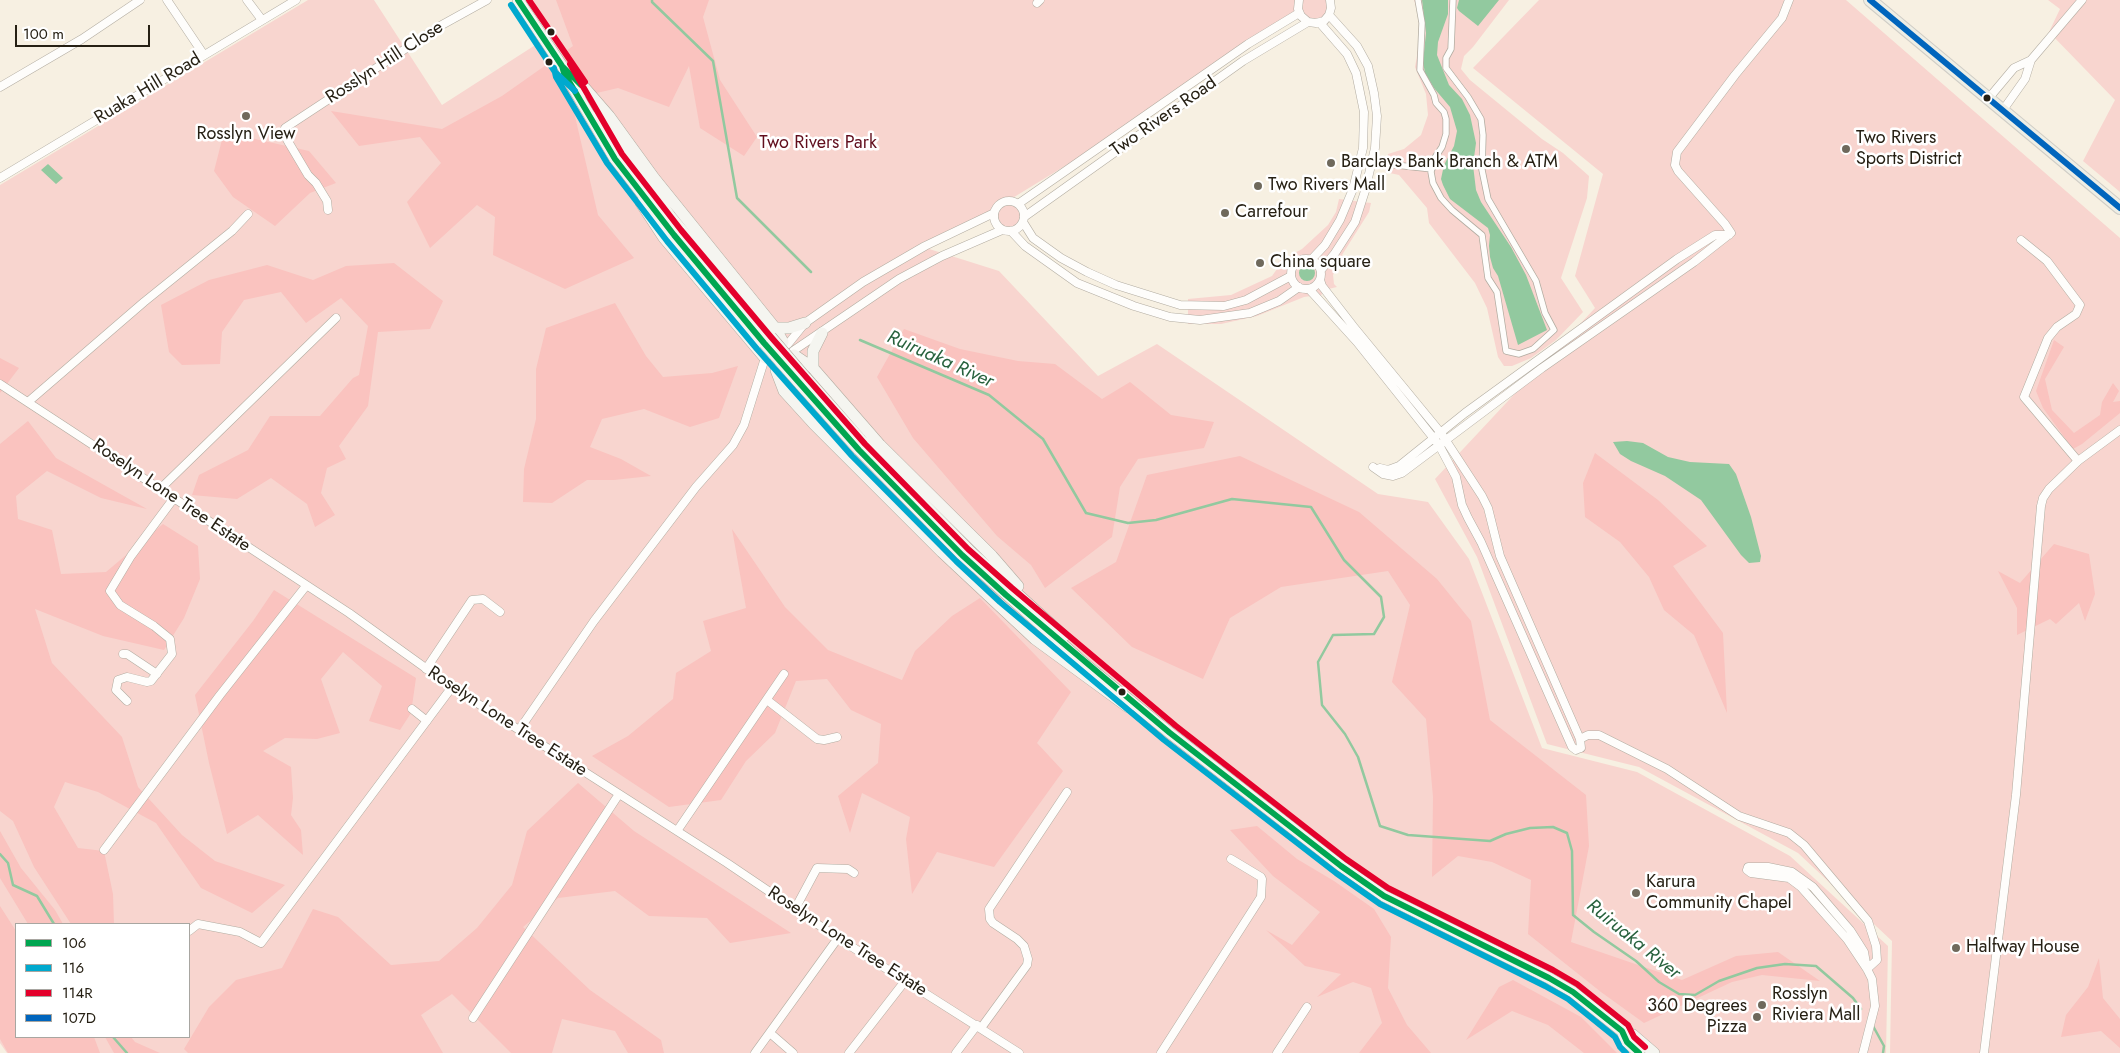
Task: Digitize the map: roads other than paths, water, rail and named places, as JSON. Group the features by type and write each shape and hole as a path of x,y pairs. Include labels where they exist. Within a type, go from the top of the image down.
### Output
{"main road":[{"path":"518,0 564,68 670,216 770,336 860,438 971,552 1034,608 1120,691"},
{"path":"1870,0 2120,208"},
{"path":"564,68 564,73 616,159 629,186 664,238 765,358 768,366 776,370 789,368 792,364 790,348"},
{"path":"616,159 674,235 770,336 790,348 806,377 859,450 962,555 1039,624 1180,740 1341,866 1384,896 1549,978 1591,1005 1622,1032 1628,1042 1639,1053"},
{"path":"770,336 805,323"},
{"path":"806,377 822,332"},
{"path":"765,358 770,345 778,341 790,348"},
{"path":"776,370 784,390 840,451 942,552 1021,625 1169,737 1180,740"},
{"path":"1622,1032 1633,1035 1654,1053"}],"street":[{"path":"0,87 65,49 140,0"},
{"path":"167,0 204,55"},
{"path":"247,0 262,20"},
{"name":"Ruaka Hill Road","path":"0,178 296,0"},
{"name":"Rosslyn Hill Close","path":"328,210 327,201 316,183 308,175 284,134 285,128 440,26 487,0"},
{"path":"1299,0 1299,13 1308,22 1320,23 1347,54 1356,73 1364,112 1363,148 1353,189 1340,220 1324,245 1311,260"},
{"path":"1418,0 1422,23 1420,70 1436,102 1444,112 1446,120 1446,134 1432,169 1433,183 1441,198 1452,210 1482,235 1488,278 1497,292 1506,351 1519,354 1533,349 1554,330 1545,313 1536,281 1488,199 1482,170 1483,135 1481,119 1468,96 1446,68 1446,58 1451,49 1453,0"},
{"path":"1728,235 1715,235 1704,240 1515,377 1444,436 1439,445 1402,473 1393,476 1383,474 1373,467 1388,470 1399,466 1433,438 1444,436 1694,262 1731,233 1678,171 1676,165 1677,152 1730,81 1782,18 1789,0"},
{"path":"2003,110 2025,79 2031,60 2082,0"},
{"path":"1320,23 1329,15 1332,1"},
{"name":"Two Rivers Road","path":"1018,204 1248,44 1299,13"},
{"path":"1321,270 1311,260 1301,260 1294,266 1291,276 1299,287 1309,289 1356,342 1439,445 1456,477 1462,505 1482,542 1573,748 1576,750 1581,748 1580,739 1500,556 1488,508 1482,496 1444,436 1322,286 1320,280 1321,270 1336,253 1355,222 1365,191 1375,148 1377,116 1368,66 1357,46 1329,15"},
{"name":"Two Rivers Road","path":"1023,220 1243,61 1308,22"},
{"path":"1988,99 2014,68 2031,60"},
{"path":"1081,160 1090,170"},
{"path":"1386,164 1432,169"},
{"path":"1002,230 995,222 994,213 998,204 1008,200 1018,204 1021,208 1023,220 1034,238 1061,258 1116,285 1180,305 1202,307 1231,304 1246,300 1291,276"},
{"path":"790,348 805,323 820,312 893,264 994,213"},
{"path":"28,402 144,302 232,231 248,214"},
{"path":"790,348 822,332 899,279 942,256 1002,230 1016,230 1023,220"},
{"path":"1011,231 1025,246 1077,284 1134,306 1170,317 1200,320 1250,313 1279,301 1299,287"},
{"path":"2021,240 2047,261 2080,305 2076,314 2057,326 2048,338 2024,397 2078,461"},
{"path":"1309,289 1318,284 1320,280"},
{"path":"820,312 832,324"},
{"path":"160,489 336,318"},
{"path":"519,730 594,621 696,487 733,445 744,424 765,358"},
{"name":"Roselyn Lone Tree Estate","path":"0,384 348,614 452,687 677,831 838,938 1019,1053"},
{"path":"1984,1053 2016,795 2041,506 2043,498 2050,489 2078,461 2120,430"},
{"path":"127,701 116,690 118,680 127,677 149,682 172,654 170,639 154,626 120,606 110,590 131,556 174,498"},
{"path":"104,850 220,695 306,586"},
{"path":"426,669 472,600 482,599 500,612"},
{"path":"123,654 127,654 157,674"},
{"path":"677,831 784,674"},
{"path":"190,930 198,924 240,932 261,943 452,687"},
{"path":"767,700 817,739 824,740 837,737"},
{"path":"412,709 427,721"},
{"path":"1580,739 1588,735 1599,735 1667,769 1739,816 1773,826 1797,839 1868,921 1876,946 1877,960 1867,970"},
{"path":"956,1053 979,1027 1027,965 1027,952 1024,946 993,923 990,919 989,909 1067,792"},
{"path":"473,1018 619,794"},
{"path":"1161,1053 1261,897 1261,876 1231,858"},
{"path":"1863,1053 1875,1006 1872,979 1867,970 1847,939 1802,887 1789,878 1749,872 1747,870 1748,866 1768,867 1792,872 1813,887 1850,930 1864,952 1867,970"},
{"path":"795,909 817,868 848,869 854,873"},
{"path":"755,1053 838,938"},
{"path":"850,1053 905,981"},
{"path":"1277,1053 1307,1007"},
{"path":"770,1033 793,1053"}],"waterway":[{"name":"Ruiruaka River","path":"652,0 713,61 737,198 811,272"},
{"name":"Ruiruaka River","path":"860,340 989,395 1043,439 1086,513 1128,523 1156,520 1232,499 1311,507 1344,560 1381,597 1384,617 1374,634 1333,635 1318,662 1322,705 1345,734 1358,757 1380,826 1408,835 1490,841 1506,834 1530,828 1553,827 1567,833 1572,851 1573,915 1636,961 1659,982 1679,994 1695,995 1719,981 1757,968 1785,964 1816,966 1853,998 1861,1009"},
{"path":"0,854 8,863 13,885 37,896 53,923"},
{"name":"Ruiruaka River","path":"1873,1026 1884,1046 1883,1053"},
{"path":"114,1038 127,1053"}],"place":[{"name":"Rosslyn View","path":"246,116"},
{"name":"Two Rivers Sports District","path":"1846,149"},
{"name":"Barclays Bank Branch & ATM","path":"1331,163"},
{"name":"Two Rivers Mall","path":"1258,186"},
{"name":"Carrefour","path":"1225,213"},
{"name":"China square","path":"1260,263"},
{"name":"Karura Community Chapel","path":"1636,893"},
{"name":"Halfway House","path":"1956,948"},
{"name":"Rosslyn Riviera Mall","path":"1762,1005"},
{"name":"360 Degrees Pizza","path":"1757,1017"}],"park label":[{"name":"Two Rivers Park","path":"818,144"}]}
